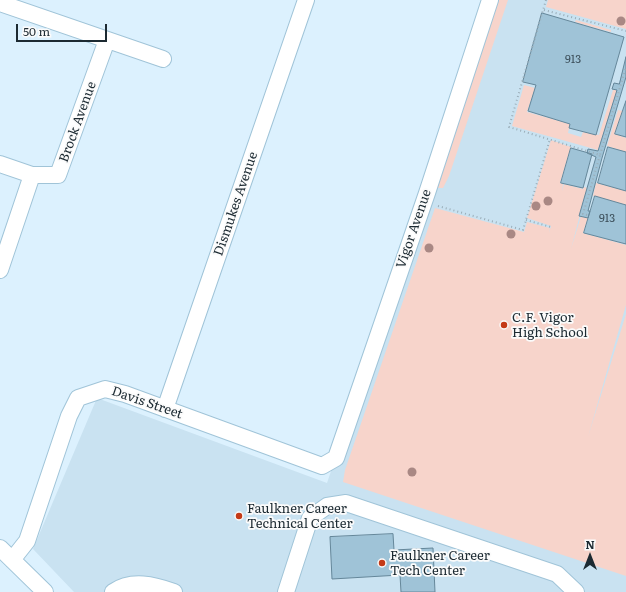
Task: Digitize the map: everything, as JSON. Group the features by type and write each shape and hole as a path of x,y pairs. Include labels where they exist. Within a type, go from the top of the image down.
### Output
{"street":[{"name":"Dismukes Avenue","path":"165,409 306,0"},
{"name":"Vigor Avenue","path":"336,458 429,186 490,0"},
{"path":"0,3 163,59"},
{"name":"Brock Avenue","path":"32,175 58,175 107,40"},
{"path":"0,164 32,175 0,270"},
{"name":"Davis Street","path":"3,552 27,541 69,416 78,398 105,388 322,466 336,458"},
{"path":"286,592 310,518 327,506 346,504 556,574 576,592"},
{"path":"3,552 45,592"},
{"path":"112,592 136,583 154,586 174,592"}],"path":[{"path":"546,0 509,127 550,138 600,155"},
{"path":"544,10 626,31"},
{"path":"587,215 583,214 626,67"},
{"path":"438,206 523,230 550,138"},
{"path":"526,220 551,227"}],"shaded area":[{"name":"C.F. Vigor High School","path":"490,0 626,0 626,592 74,592 33,549 97,398 327,483"},
{"path":"498,0 508,0 449,176 443,188 438,188 435,183"},
{"path":"548,0 626,0 626,29 546,7"},
{"path":"576,20 611,30 611,32 575,22"},
{"path":"524,85 535,88 527,112 570,124 568,133 581,137 583,132 599,135 613,90 617,90 598,150 512,126"},
{"path":"618,110 623,111 615,134 626,138 626,152 607,146"},
{"name":"C.F. Vigor High School","path":"551,140 571,147 560,183 563,184 562,191 564,184 583,189 584,187 587,188 571,249 581,216 588,218 583,233 626,245 626,305 588,437 626,314 626,576 343,482 345,470 435,208 524,232 527,222 550,228 549,233 551,226 527,218"},
{"path":"596,183 626,191 626,205 593,196"}],"building":[{"path":"542,13 624,37 596,135 569,128 570,124 528,111 536,85 523,82"},
{"path":"626,57 626,77 602,158 588,211 590,211 588,218 579,216 596,157 587,153 588,149 598,151 617,90 612,89 614,83 619,84"},
{"path":"626,101 626,137 615,134"},
{"path":"608,147 626,152 626,191 598,183"},
{"path":"571,148 592,154 583,188 561,183"},
{"path":"595,196 626,205 626,244 584,233"},
{"name":"Faulkner Career Tech Center","path":"393,534 394,550 433,548 435,592 401,592 400,575 332,579 330,537"}],"place":[{"name":"C.F. Vigor High School","path":"504,325"},
{"name":"Faulkner Career Technical Center","path":"239,516"},
{"name":"Faulkner Career Tech Center","path":"382,563"}]}
